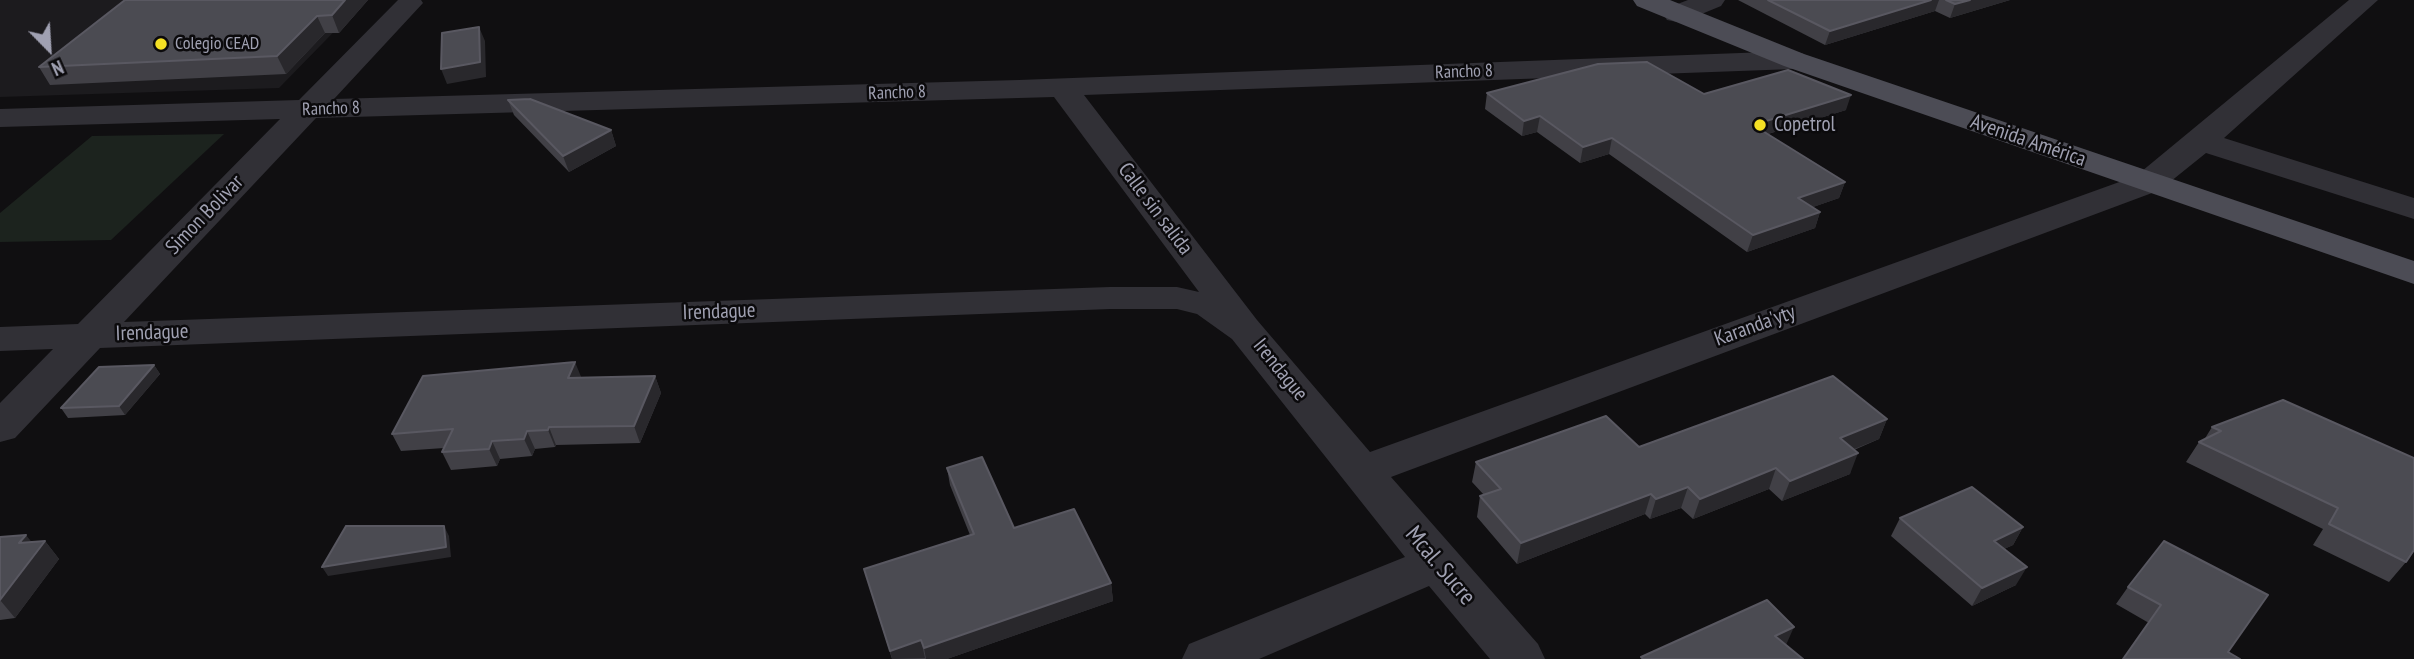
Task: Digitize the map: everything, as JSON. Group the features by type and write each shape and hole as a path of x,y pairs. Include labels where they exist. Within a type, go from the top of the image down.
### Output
{"main road":[{"name":"Avenida América","path":"1646,0 1794,60 2414,273"}],"street":[{"path":"1677,14 1712,0"},
{"name":"Karanda'yty","path":"1363,471 2147,183 2201,141 2365,0"},
{"name":"Simon Bolivar","path":"0,428 410,3"},
{"name":"Rancho 8","path":"0,118 1063,88 1794,60"},
{"name":"Calle sin salida","path":"1063,88 1246,330"},
{"path":"2201,141 2414,209"},
{"name":"Irendague","path":"0,339 1110,298 1177,298 1210,306 1246,330 1363,471"},
{"name":"Mcal. Sucre","path":"1363,471 1437,563 1520,659"},
{"path":"1207,659 1437,563"}],"shaded area":[{"name":"Colegio CEAD","path":"0,0 365,0 279,88 0,97"},
{"path":"224,134 111,240 0,242 0,213 92,136"}],"building":[{"path":"125,0 345,0 332,15 317,16 277,56 39,67"},
{"path":"1768,0 1931,0 1830,31"},
{"path":"1946,0 1970,0 1955,4"},
{"path":"479,27 480,62 441,69 442,33"},
{"path":"1647,62 1704,94 1788,70 1851,95 1753,125 1845,182 1798,198 1820,212 1753,235 1612,138 1583,147 1540,116 1524,121 1487,93 1598,64"},
{"path":"530,99 611,130 563,156 508,100"},
{"path":"575,362 568,378 655,376 634,426 549,427 548,430 527,431 524,439 492,441 489,449 442,452 453,429 392,434 423,376"},
{"path":"154,365 119,406 61,408 99,367"},
{"path":"1833,376 1887,419 1840,438 1858,453 1790,481 1776,468 1700,499 1688,487 1656,499 1651,494 1521,543 1480,496 1501,489 1476,462 1606,416 1639,447"},
{"path":"2283,400 2414,458 2414,550 2406,562 2329,524 2338,508 2199,442 2221,431 2212,427"},
{"path":"982,457 1014,528 1074,509 1111,583 924,648 921,640 890,651 864,569 974,534 947,468"},
{"path":"1972,487 2023,527 1994,541 2027,567 1982,588 1900,518"},
{"path":"346,526 444,526 446,547 322,567"},
{"path":"26,535 19,543 45,541 0,600 0,537"},
{"path":"2164,541 2268,595 2228,652 2240,659 2123,659 2161,605 2128,587"},
{"path":"1767,600 1794,627 1775,636 1803,659 1641,657"}],"place":[{"name":"Colegio CEAD","path":"161,44"},
{"name":"Copetrol","path":"1760,125"}]}
